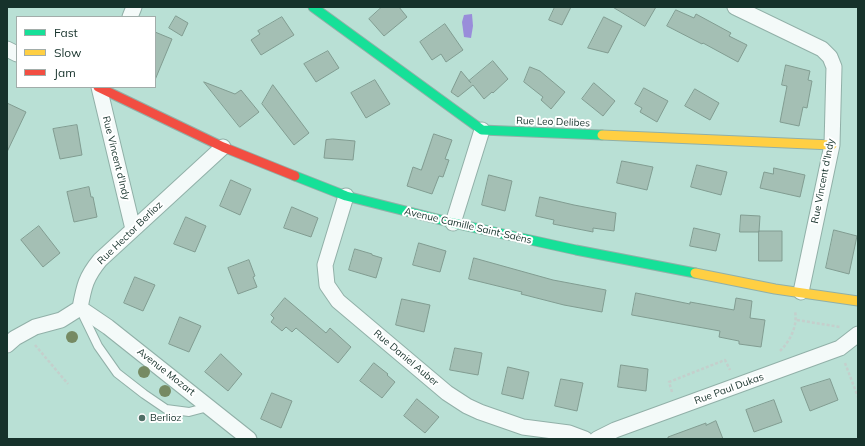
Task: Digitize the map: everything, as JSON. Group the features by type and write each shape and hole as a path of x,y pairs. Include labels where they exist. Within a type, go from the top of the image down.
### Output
{"street":[{"path":"313,7 482,130 453,223"},
{"name":"Rue Vincent d'Indy","path":"735,7 822,49 830,57 834,67 832,145 801,292"},
{"path":"7,49 16,54"},
{"name":"Rue Vincent d'Indy","path":"99,88 133,229"},
{"name":"Avenue Camille Saint-Saëns","path":"101,88 223,147 346,196 453,223 576,250 774,289 858,301"},
{"name":"Rue Leo Delibes","path":"482,130 832,145"},
{"name":"Rue Hector Berlioz","path":"80,308 84,288 90,272 100,260 223,147"},
{"name":"Rue Daniel Auber","path":"346,196 325,265 327,285 338,301 447,393 467,406 523,427 569,433 585,439"},
{"path":"7,345 15,338 35,327 61,320 80,308"},
{"name":"Avenue Mozart","path":"80,308 108,326 249,439"},
{"name":"Rue Paul Dukas","path":"597,439 615,430 840,348 857,335"}],"lane":[{"path":"80,308 98,346 117,373 144,394 166,409 189,412 209,406"}],"path":[{"path":"776,356 789,342 797,320 794,309"},
{"path":"797,320 846,328 857,335"},
{"path":"24,333 68,384"},
{"path":"840,348 858,397"},
{"path":"678,407 669,382 725,360 732,375"}],"shaded area":[{"path":"472,14 473,26 471,38 464,37 462,22 464,15"}],"building":[{"path":"382,7 399,7 407,17 384,36 369,19"},
{"path":"555,7 571,7 562,25 549,20"},
{"path":"613,7 656,7 645,26"},
{"path":"676,10 694,18 696,14 731,33 729,36 747,45 738,62 667,26"},
{"path":"176,16 188,23 182,36 169,28"},
{"path":"282,17 294,35 261,55 251,40 260,34 258,31"},
{"path":"604,17 622,26 608,53 588,48"},
{"path":"445,24 463,50 446,62 441,54 432,60 420,42"},
{"path":"156,32 172,39 156,78"},
{"path":"328,51 339,68 316,82 304,64"},
{"path":"493,61 508,79 484,99 473,85 458,97 451,92 461,71 469,81"},
{"path":"786,65 810,71 808,80 812,81 807,108 803,107 799,126 780,122 787,86 782,85"},
{"path":"530,67 540,71 565,92 551,109 541,100 543,97 524,82"},
{"path":"375,80 390,104 366,118 351,93"},
{"path":"204,82 235,94 241,90 259,112 240,127"},
{"path":"594,83 615,101 603,116 582,99"},
{"path":"273,85 309,133 294,145 262,104"},
{"path":"644,88 668,101 657,122 640,112 642,108 635,104"},
{"path":"695,89 719,103 710,120 685,106"},
{"path":"7,103 26,112 7,152"},
{"path":"77,125 82,155 60,159 53,129"},
{"path":"434,134 452,140 445,159 449,160 443,177 439,176 432,194 407,186 413,167 421,170"},
{"path":"333,139 355,141 353,160 324,158 326,140"},
{"path":"622,161 653,167 647,190 617,183"},
{"path":"697,165 727,172 721,195 691,187"},
{"path":"774,168 805,175 800,197 760,188 764,172 773,174"},
{"path":"489,175 512,181 505,211 482,205"},
{"path":"231,180 251,189 240,215 220,206"},
{"path":"89,187 91,197 93,197 97,217 74,222 67,192"},
{"path":"540,197 616,213 614,231 593,228 593,232 553,224 554,220 536,216"},
{"path":"292,207 318,218 311,237 284,228"},
{"path":"741,215 760,216 759,232 740,232"},
{"path":"186,217 206,226 195,252 174,244"},
{"path":"39,226 60,253 43,267 21,240"},
{"path":"694,228 720,234 716,251 690,246"},
{"path":"834,230 857,236 849,274 826,268"},
{"path":"759,231 782,231 782,261 759,261"},
{"path":"419,243 446,251 440,272 413,265"},
{"path":"355,249 382,258 376,278 349,270"},
{"path":"474,258 553,280 606,290 602,312 564,305 521,294 522,292 469,279"},
{"path":"249,260 255,276 253,277 257,287 238,294 228,268"},
{"path":"135,277 155,285 143,311 124,303"},
{"path":"636,293 690,304 690,302 734,310 736,298 752,301 750,318 765,320 761,347 739,344 739,341 719,337 720,331 632,315"},
{"path":"285,298 326,333 330,328 351,347 338,363 296,328 292,332 286,327 282,331 271,322 274,318 271,315"},
{"path":"402,299 430,305 424,332 396,325"},
{"path":"180,317 201,326 189,352 169,344"},
{"path":"455,348 482,353 478,375 450,370"},
{"path":"221,354 242,374 228,391 205,372"},
{"path":"374,363 388,374 387,375 395,382 382,398 360,381"},
{"path":"621,365 648,369 646,391 618,387"},
{"path":"508,367 529,372 523,399 502,394"},
{"path":"561,379 583,383 577,411 555,406"},
{"path":"830,379 838,400 810,411 801,388"},
{"path":"272,393 292,401 281,428 261,419"},
{"path":"417,399 439,417 425,433 404,416"},
{"path":"774,400 782,422 754,432 746,410"},
{"path":"716,421 723,439 668,439 668,437 706,423 706,425"}],"traffic: fast":[{"path":"313,7 482,130 602,135"},
{"path":"295,176 346,196 453,223 576,250 695,273"}],"traffic: slow":[{"path":"602,135 832,145"},
{"path":"695,273 775,289 858,301"}],"traffic: jam":[{"path":"100,88 223,147 295,176"}],"place":[{"name":"Berlioz","path":"142,418"}]}
